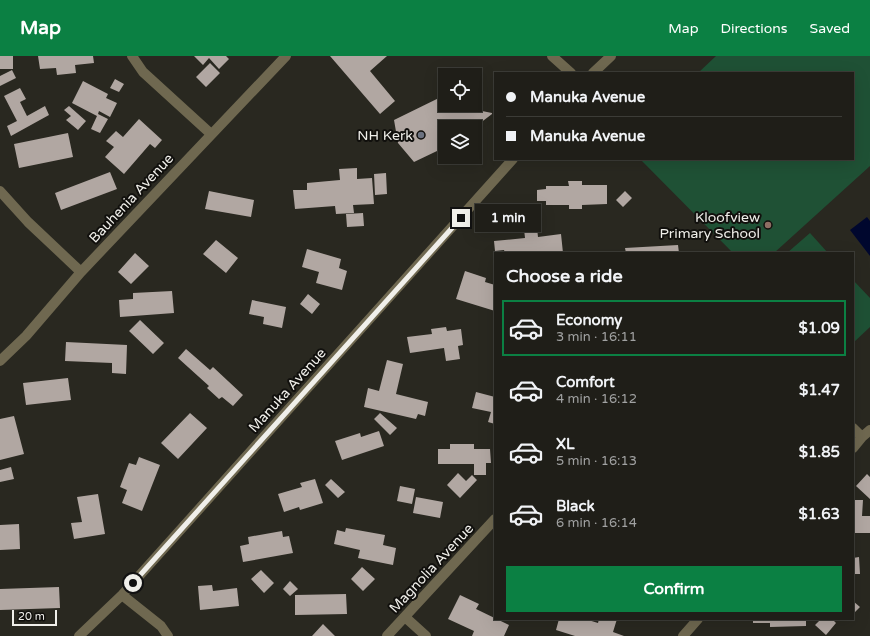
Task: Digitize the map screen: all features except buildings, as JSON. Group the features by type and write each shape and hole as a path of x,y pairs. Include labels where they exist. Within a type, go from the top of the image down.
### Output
{"street":[{"path":"132,56 143,72 211,134"},
{"name":"Bauhenia Avenue","path":"0,361 26,336 81,272 286,56"},
{"path":"552,56 570,72"},
{"path":"594,72 612,56"},
{"name":"Manuka Avenue","path":"79,636 122,595 513,160"},
{"path":"0,191 28,222 81,272"},
{"path":"854,429 862,437"},
{"path":"854,447 870,430"},
{"name":"Magnolia Avenue","path":"387,636 494,520"},
{"path":"122,595 161,626 168,636"},
{"path":"406,617 426,636"},
{"path":"683,636 697,620"}],"green space":[{"path":"716,56 870,56 870,166 775,252 732,252 641,160 854,160 854,72 699,72"},
{"path":"810,233 827,252 788,252"},
{"path":"854,281 870,298 870,327 854,342"}],"water":[{"path":"867,217 870,221 870,256 850,230"}],"place":[{"name":"NH Kerk","path":"421,135"},
{"name":"Kloofview Primary School","path":"768,225"}],"route":[{"path":"133,583 461,218"}]}
